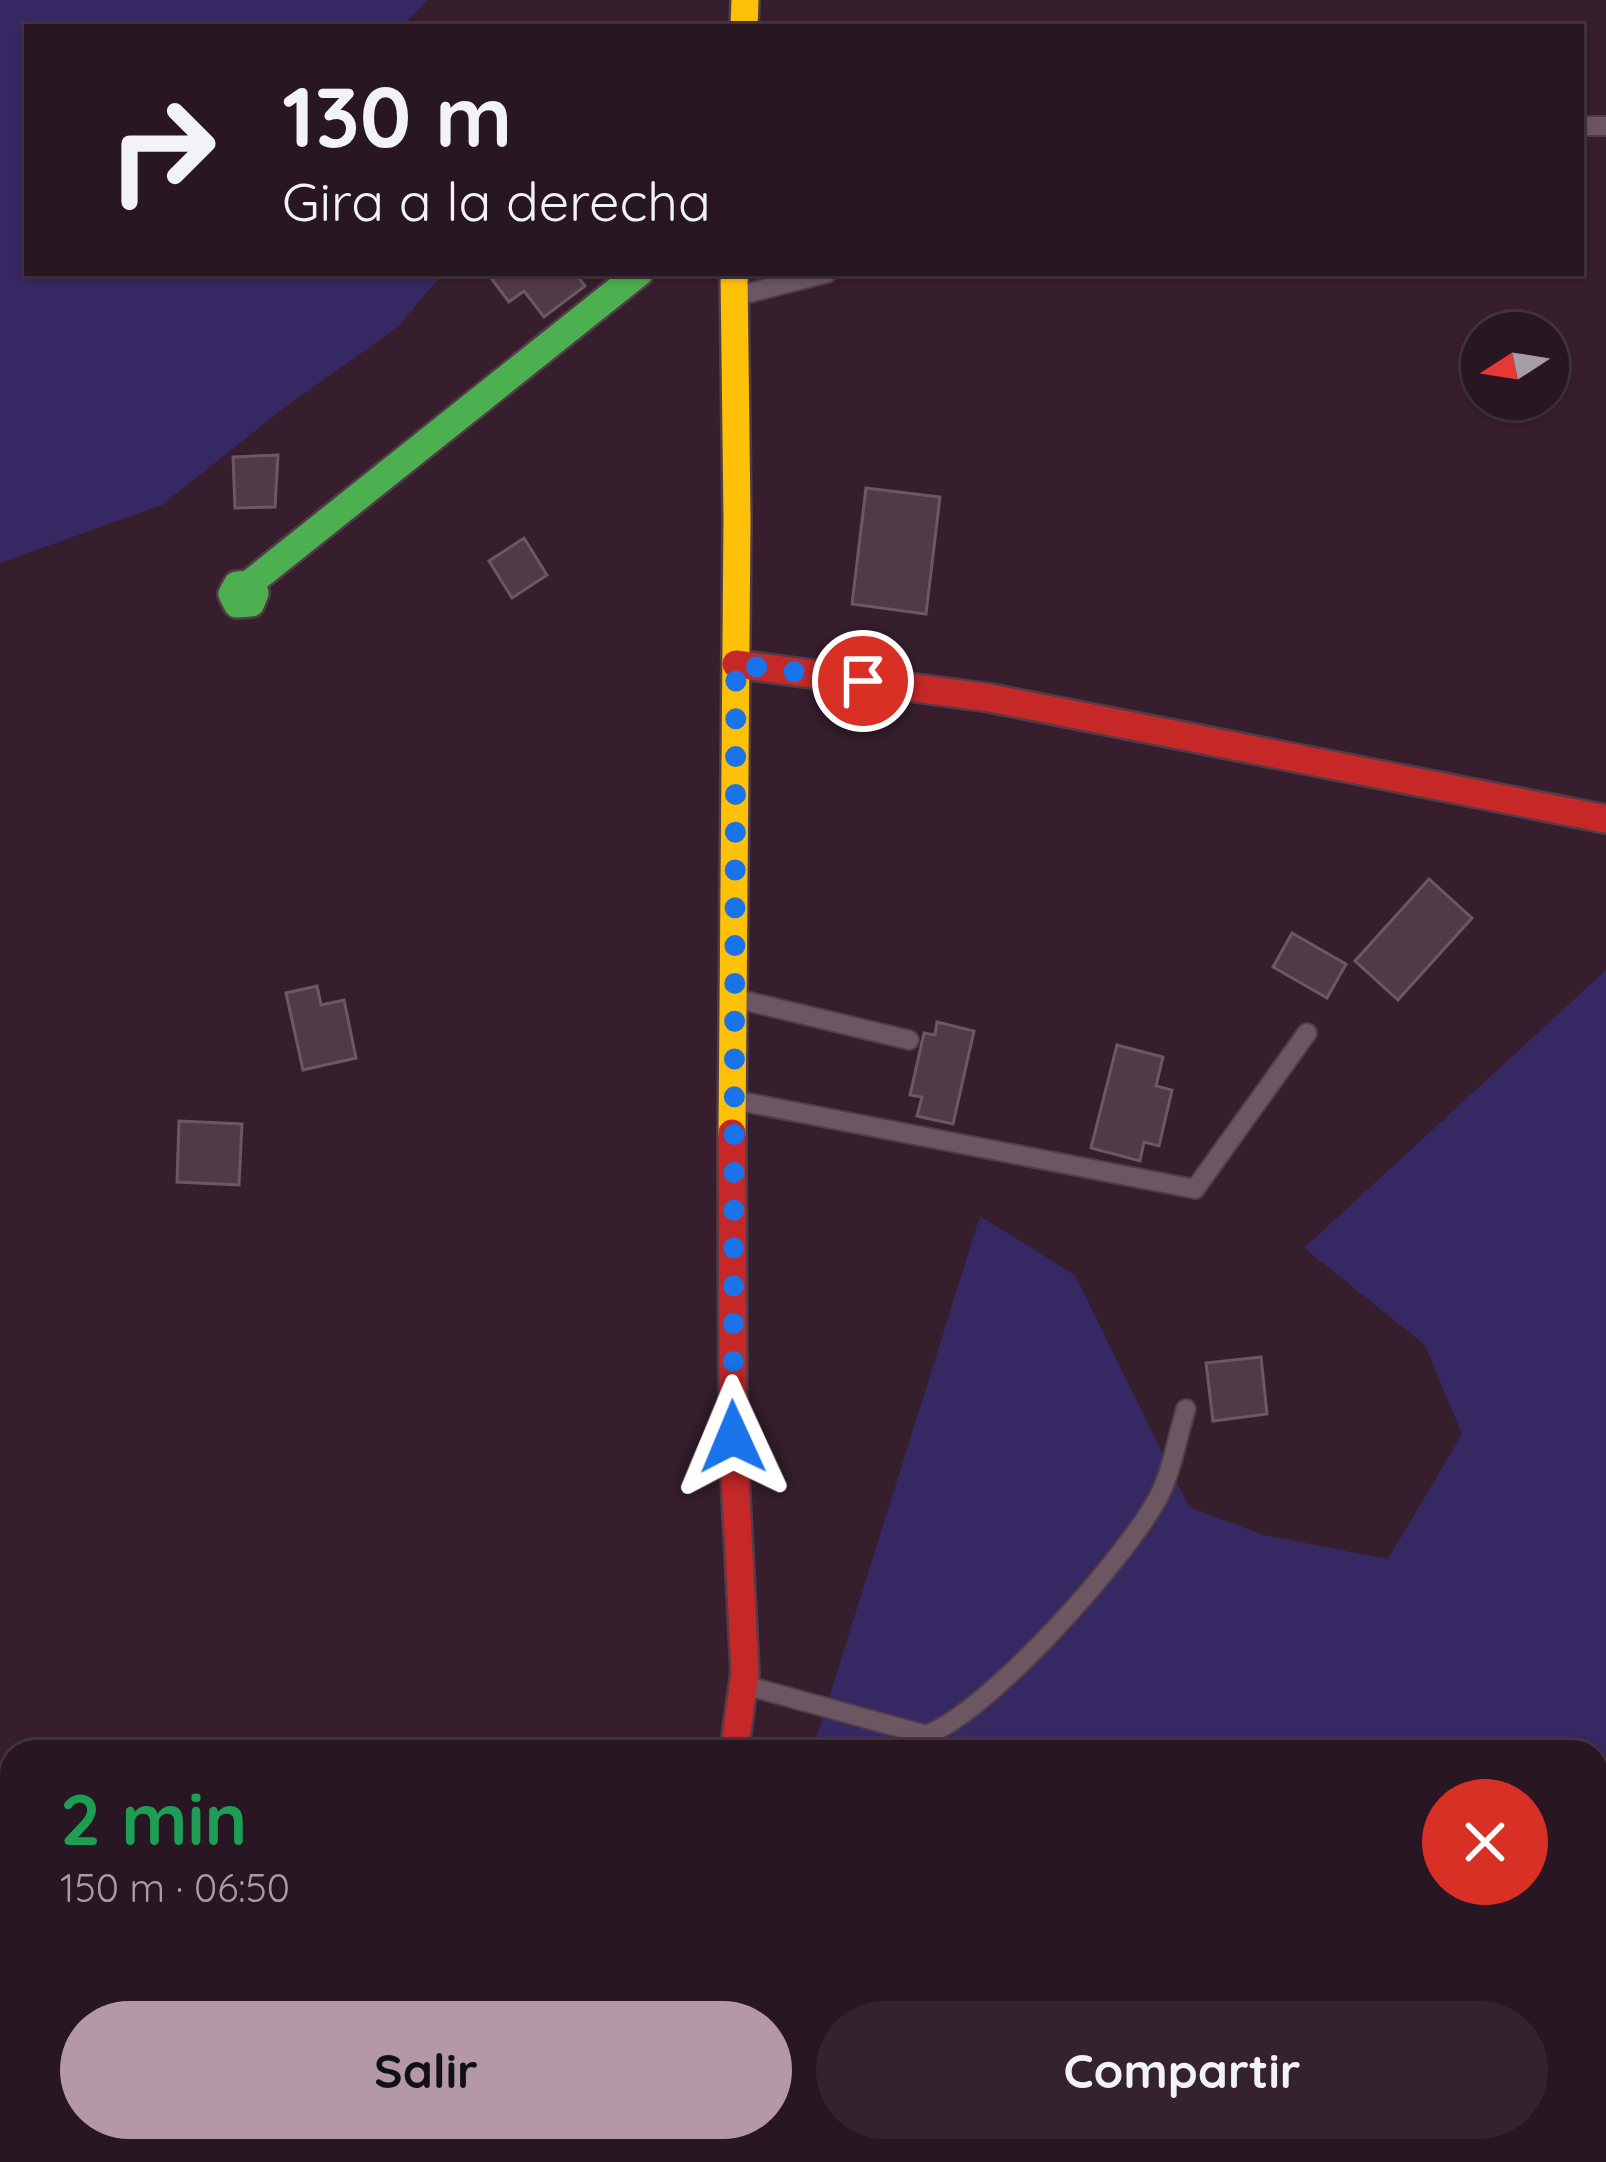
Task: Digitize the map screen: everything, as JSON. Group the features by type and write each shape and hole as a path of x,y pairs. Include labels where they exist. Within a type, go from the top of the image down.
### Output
{"street":[{"path":"249,584 635,276"},
{"path":"733,285 733,1437 744,1622 736,1740"},
{"path":"736,664 990,698 1316,765 1545,803 1606,819"}],"lane":[{"path":"733,285 804,276"},
{"path":"734,998 909,1040"},
{"path":"735,1100 1196,1189 1307,1033"},
{"path":"743,1685 926,1735 950,1726 1057,1625 1117,1560 1160,1495 1186,1409"}],"shaded area":[{"path":"0,0 427,0 405,24 24,24 24,276 440,276 397,328 289,404 162,505 0,563"},
{"path":"1606,970 1606,1740 816,1740 980,1216 1075,1275 1189,1507 1264,1535 1388,1559 1462,1434 1425,1345 1304,1248"}],"building":[{"path":"489,276 577,276 585,286 544,317 524,291 509,302"},
{"path":"278,455 275,507 235,508 233,457"},
{"path":"866,488 940,497 926,614 852,604"},
{"path":"524,538 547,575 512,598 489,561"},
{"path":"1429,879 1472,918 1398,1000 1355,961"},
{"path":"1292,933 1346,964 1327,998 1273,967"},
{"path":"317,986 321,1005 344,1000 356,1058 303,1070 286,993"},
{"path":"937,1022 974,1031 953,1124 917,1116 922,1097 910,1095 924,1033 935,1035"},
{"path":"1117,1045 1163,1057 1156,1086 1172,1090 1159,1146 1144,1142 1140,1161 1091,1148"},
{"path":"179,1121 242,1124 239,1185 177,1182"},
{"path":"1261,1357 1267,1414 1213,1421 1206,1363"}],"traffic: fast":[{"path":"249,584 635,276"},
{"path":"249,584 255,593 251,603 237,604 232,594 237,585 249,584"}],"traffic: slow":[{"path":"744,24 745,0"},
{"path":"732,1133 734,276"}],"traffic: jam":[{"path":"736,664 990,698 1606,819"},
{"path":"732,1133 733,1437 745,1672 736,1740"}],"route":[{"path":"733,1437 736,664 863,681"}]}
